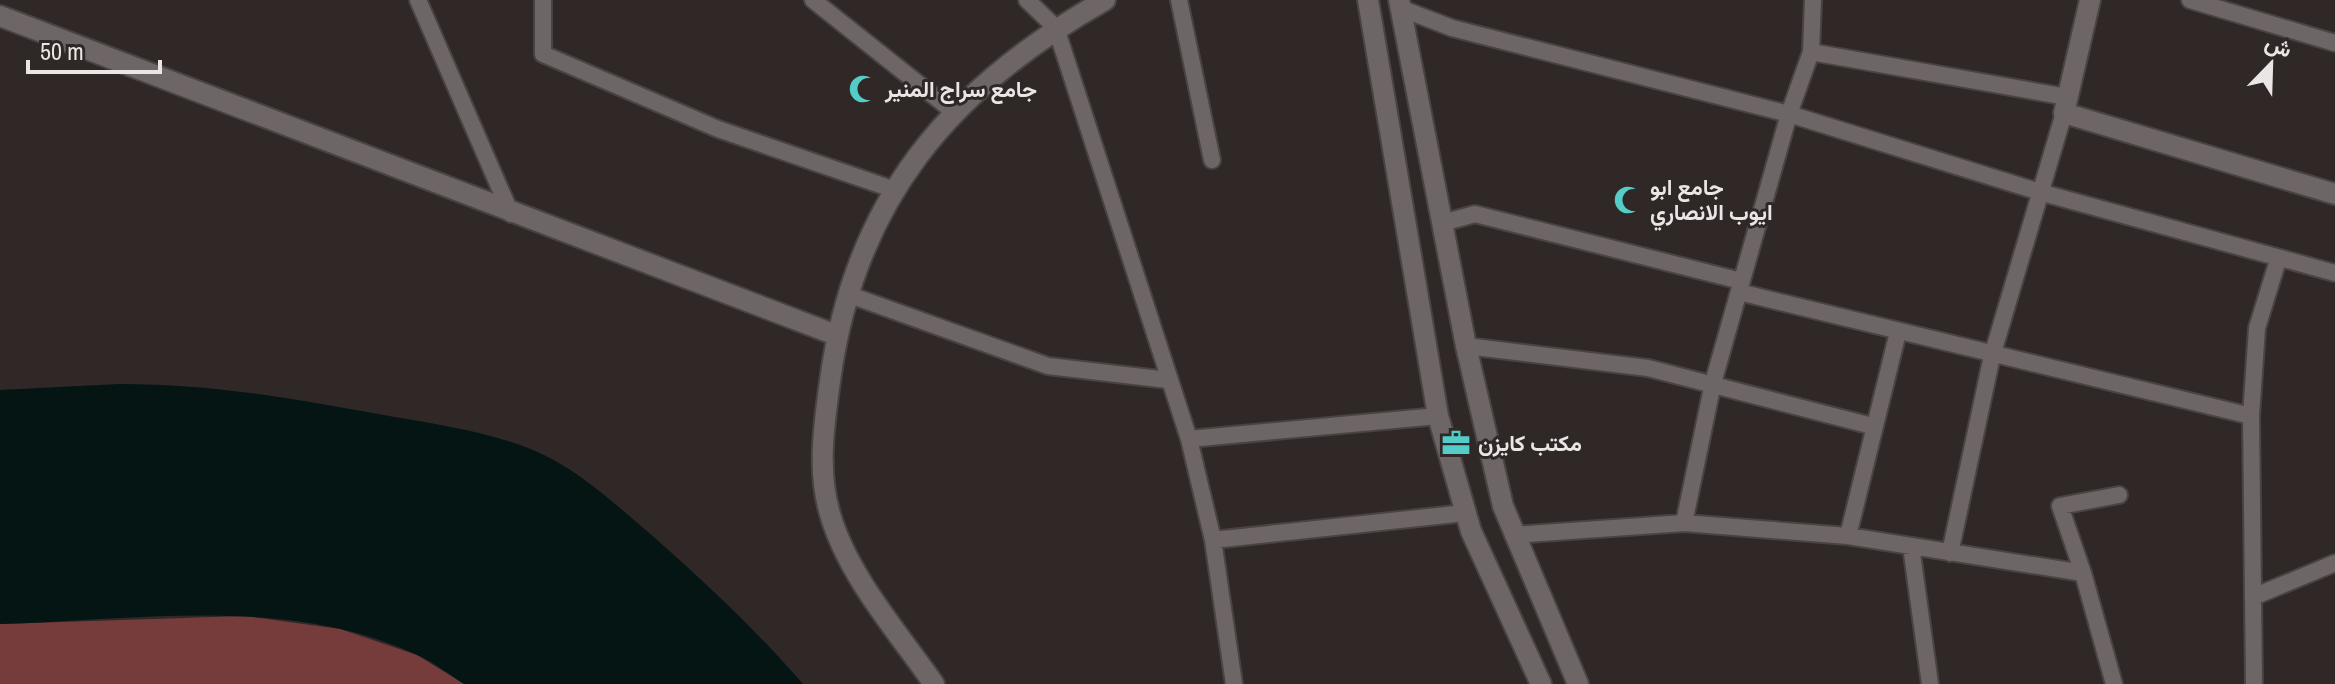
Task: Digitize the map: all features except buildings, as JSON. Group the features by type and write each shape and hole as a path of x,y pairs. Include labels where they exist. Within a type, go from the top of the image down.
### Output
{"street":[{"path":"418,0 511,214"},
{"path":"543,0 543,54 718,129 895,190"},
{"path":"813,0 954,112"},
{"path":"1027,0 1056,28 1189,439 1213,540 1234,684"},
{"path":"934,684 844,549 830,513 822,474 836,335 847,294 876,222 913,159 954,112 1056,28 1105,0"},
{"path":"1179,0 1212,160"},
{"path":"1368,0 1438,416 1465,513 1541,684"},
{"path":"1684,523 1713,383 1789,114 1811,52 1813,0"},
{"path":"1950,553 1992,356 2043,193 2090,0"},
{"path":"2190,0 2335,43"},
{"path":"1399,4 1452,28 1789,114 2043,193 2278,260 2335,273"},
{"path":"1399,4 1466,346 1513,535 1578,684"},
{"path":"0,16 511,214 836,335"},
{"path":"1811,52 2066,105 2335,194"},
{"path":"1442,223 1475,214 1898,332 2251,416"},
{"path":"2254,684 2251,416 2257,328 2278,260"},
{"path":"847,294 1048,366 1168,380"},
{"path":"1848,536 1872,426 1898,332"},
{"path":"1466,346 1648,368 1872,426"},
{"path":"1189,439 1438,416"},
{"path":"2114,684 2083,573 2060,506 2119,495"},
{"path":"1213,540 1465,513"},
{"path":"1513,535 1684,523 1848,536 2083,573"},
{"path":"1911,546 1930,684"},
{"path":"2253,597 2335,563"}],"shaded area":[{"path":"119,384 222,390 321,404 469,431 528,448 573,472 669,550 747,624 803,684 464,684 423,658 368,636 317,624 265,618 158,616 0,624 0,390"},
{"path":"245,616 340,629 417,655 464,684 0,684 0,624"}],"place":[{"name":"جامع سراج المنير","path":"863,89"},
{"name":"جامع ابو ايوب الانصاري","path":"1628,200"},
{"name":"مكتب كايزن","path":"1456,443"}]}
